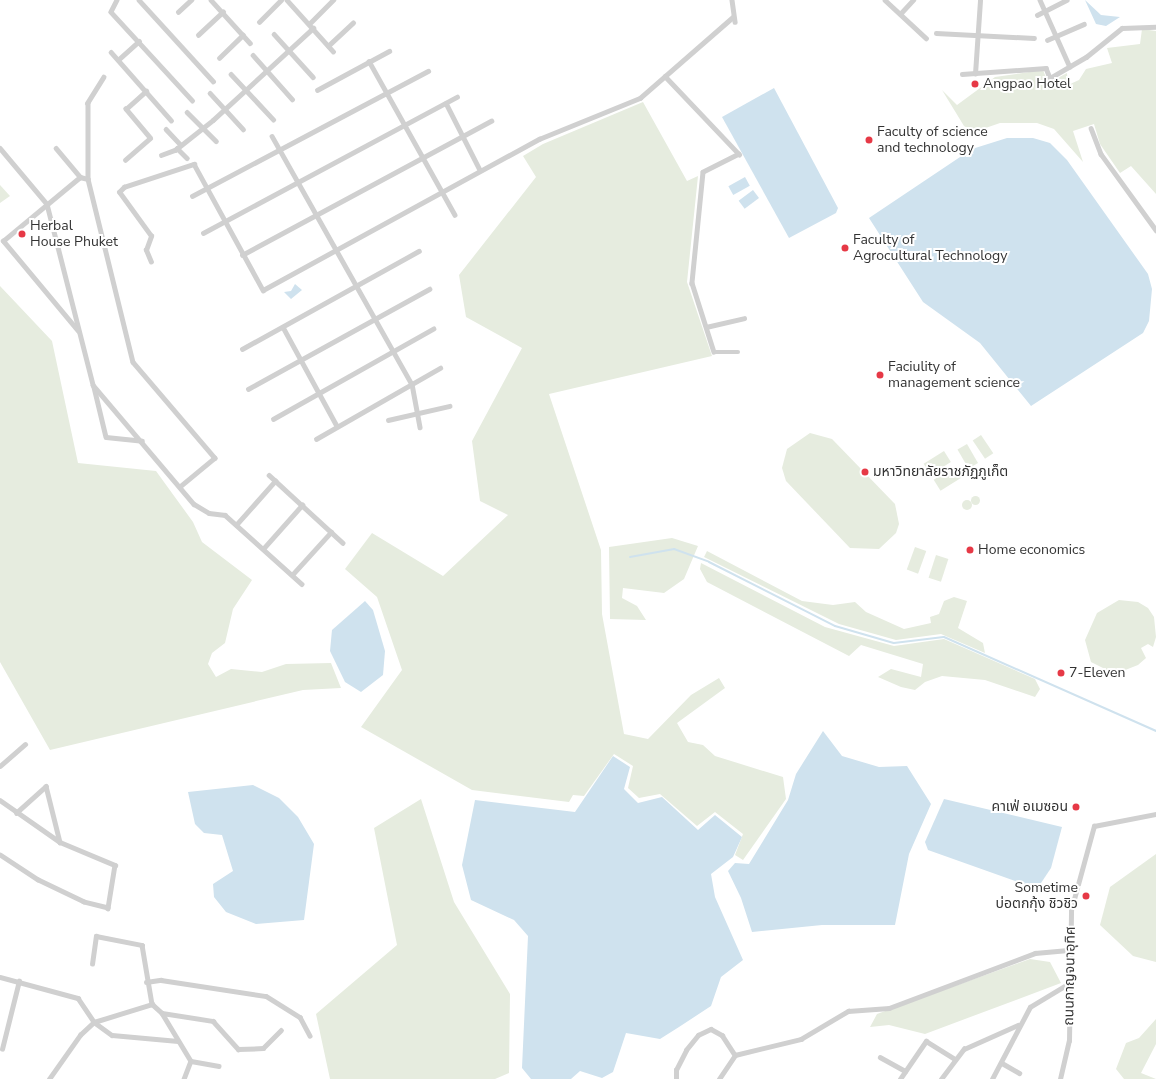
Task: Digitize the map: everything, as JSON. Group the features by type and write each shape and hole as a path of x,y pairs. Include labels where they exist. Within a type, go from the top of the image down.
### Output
{"street":[{"path":"117,0 111,12 192,100"},
{"path":"139,0 213,81"},
{"path":"178,12 191,0"},
{"path":"212,0 250,43"},
{"path":"259,22 281,0"},
{"path":"309,24 333,0"},
{"path":"151,262 146,250 151,236 119,192 124,187 194,164 242,255 263,290 539,139 640,98 734,19 732,0"},
{"path":"886,0 926,38"},
{"path":"900,14 913,0"},
{"path":"975,74 980,0"},
{"path":"1040,0 1070,67"},
{"path":"1037,15 1066,0"},
{"path":"289,1 333,52"},
{"path":"198,35 222,12"},
{"path":"328,46 353,23"},
{"path":"1047,40 1084,24"},
{"path":"962,74 1046,68 1050,78 1070,67 1122,28 1156,27"},
{"path":"161,155 177,148 180,144 203,128 267,72 313,28"},
{"path":"936,33 1034,38"},
{"path":"219,58 243,34"},
{"path":"274,34 312,77"},
{"path":"118,60 139,41"},
{"path":"317,90 389,51"},
{"path":"111,52 171,120"},
{"path":"253,55 292,99"},
{"path":"369,61 455,215"},
{"path":"192,196 428,71"},
{"path":"231,74 273,119"},
{"path":"665,76 739,154 703,172 692,283 716,354 738,352"},
{"path":"104,78 88,103 88,179 133,362 215,458 180,487"},
{"path":"125,160 150,138 126,110 146,91"},
{"path":"210,93 243,129"},
{"path":"203,233 457,97"},
{"path":"446,103 480,170"},
{"path":"188,112 216,141"},
{"path":"242,255 491,121"},
{"path":"1091,128 1101,154 1156,230"},
{"path":"166,129 180,144"},
{"path":"272,136 412,384 420,427"},
{"path":"0,148 47,204 106,437 142,441"},
{"path":"56,148 80,177 88,179"},
{"path":"177,148 186,158"},
{"path":"80,177 3,241 80,334"},
{"path":"242,349 419,251"},
{"path":"248,389 430,289"},
{"path":"706,327 744,318"},
{"path":"283,327 337,426"},
{"path":"273,419 433,329"},
{"path":"316,439 440,368"},
{"path":"93,385 194,504 209,513 225,516 302,584"},
{"path":"388,420 449,406"},
{"path":"269,475 343,543"},
{"path":"236,525 275,480"},
{"path":"263,549 302,505"},
{"path":"292,575 331,532"},
{"path":"0,766 25,744"},
{"path":"16,812 46,786 60,842"},
{"path":"0,800 60,842 115,865 108,908 84,902 38,880 0,855"},
{"name":"ถนนกาญจนาอุทิศ","path":"1060,1079 1068,1055 1068,950 1071,910 1094,826 1156,814"},
{"path":"92,964 96,936 142,945 146,982 152,1004 162,1013 191,1061 219,1066"},
{"path":"719,1079 735,1056 801,1039 848,1010 889,1008 1035,953 1068,950"},
{"path":"0,977 78,998 94,1022 112,1036 178,1041"},
{"path":"146,982 161,980 266,996 300,1017 310,1036"},
{"path":"2,1050 19,981"},
{"path":"992,1079 1002,1063 1018,1025 1030,1007 1068,984"},
{"path":"49,1079 80,1035 94,1022 152,1004"},
{"path":"162,1013 213,1021 238,1049 263,1048 282,1030"},
{"path":"941,1079 955,1059 978,1040 1018,1025"},
{"path":"676,1079 676,1070 686,1050 698,1035 711,1029 722,1035 735,1056"},
{"path":"900,1079 926,1041 955,1059"},
{"path":"880,1057 905,1071"},
{"path":"184,1079 191,1061"},
{"path":"1002,1063 1019,1072"}],"shaded area":[{"path":"1142,29 1156,31 1156,194 1131,166 1120,173 1100,144 1094,124 1073,131 1083,162 1054,129 1037,123 1000,123 974,132 964,126 942,90 957,105 995,77 1043,70 1047,80 1052,81 1067,73 1068,85 1079,80 1086,69 1112,63 1107,48 1140,44"},
{"path":"643,102 687,181 698,176 687,282 712,356 549,394 601,550 602,614 624,734 648,739 691,695 719,678 725,688 677,723 688,742 703,745 715,756 783,777 786,799 743,860 735,855 743,834 715,812 697,826 660,794 639,798 628,788 633,766 614,754 584,796 573,795 569,802 472,790 361,727 402,670 377,597 345,569 372,533 443,576 508,515 480,501 472,441 522,348 466,317 459,275 536,177 523,156 543,144"},
{"path":"0,185 10,196 0,203"},
{"path":"0,286 52,341 78,463 156,471 193,522 202,542 252,580 233,609 225,643 212,653 208,664 216,677 231,669 262,672 286,664 331,663 341,688 303,690 50,750 0,662"},
{"path":"810,433 832,439 895,504 899,524 896,533 879,549 850,548 786,481 782,468 787,449"},
{"path":"981,435 993,453 985,459 973,441"},
{"path":"967,444 978,463 968,469 957,450"},
{"path":"944,451 951,462 931,475 924,464"},
{"path":"954,467 961,478 941,491 934,480"},
{"path":"975,495 980,500 975,505 970,500"},
{"path":"967,500 972,505 967,510 962,505"},
{"path":"672,538 698,546 684,579 664,593 623,588 622,598 637,606 646,620 610,619 609,547"},
{"path":"915,547 926,551 918,574 907,570"},
{"path":"707,551 802,601 833,605 855,602 866,612 904,629 931,623 930,617 939,614 944,601 954,597 967,601 958,628 983,643 985,653 941,634 896,640 839,624 704,557"},
{"path":"936,555 948,559 941,582 929,578"},
{"path":"701,563 825,627 894,646 944,639 1035,679 1040,689 1035,697 985,680 942,676 925,682 915,690 901,687 878,677 891,669 921,677 923,664 861,645 849,656 707,582 700,569"},
{"path":"1119,600 1138,602 1148,608 1154,617 1156,637 1153,647 1148,644 1141,648 1146,658 1138,665 1115,674 1091,662 1085,640 1097,613"},
{"path":"421,799 454,902 510,994 509,1073 495,1079 330,1079 316,1014 397,945 374,828"},
{"path":"1156,854 1156,962 1133,956 1100,925 1110,887"},
{"path":"1030,959 1050,962 1061,983 925,1034 889,1025 870,1027 877,1014"},
{"path":"1156,1019 1156,1044 1141,1073 1156,1079 1124,1079 1116,1069 1126,1043 1139,1038"}],"water":[{"path":"1085,0 1101,15 1120,17 1106,26 1096,24"},
{"path":"774,88 838,208 836,213 789,238 722,117"},
{"path":"1007,138 1033,138 1050,143 1067,160 1148,274 1152,289 1149,321 1143,333 1031,406 980,343 923,302 869,218 972,149"},
{"path":"745,177 750,186 733,195 728,186"},
{"path":"753,190 759,198 745,209 739,201"},
{"path":"295,284 302,290 291,299 284,292 291,291"},
{"path":"365,601 373,610 385,651 383,675 361,692 345,682 330,651 332,630"},
{"path":"823,731 842,756 879,767 907,766 931,804 909,854 895,925 822,925 752,932 741,898 728,871 735,863 749,864 788,800 796,774"},
{"path":"613,756 630,767 624,789 638,803 662,797 698,830 715,815 742,837 733,857 711,874 715,897 743,960 721,977 711,1006 660,1039 626,1033 613,1072 602,1078 580,1071 571,1079 531,1079 522,1068 528,936 514,920 471,900 462,865 475,800 575,812"},
{"path":"253,785 279,798 298,817 314,844 304,920 256,924 226,912 214,897 213,884 233,871 222,835 204,833 195,824 188,792"},
{"path":"944,799 1062,827 1051,868 1041,883 1024,884 928,850 925,842"}],"waterway":[{"path":"630,557 674,549 709,562 835,626 894,643 944,637 1156,731"}],"place":[{"name":"Angpao Hotel","path":"975,84"},
{"name":"Faculty of science and technology","path":"869,140"},
{"name":"Herbal House Phuket","path":"22,234"},
{"name":"Faculty of Agrocultural Technology","path":"845,248"},
{"name":"Faciulity of management science","path":"880,375"},
{"name":"มหาวิทยาลัยราชภัฏภูเก็ต","path":"865,472"},
{"name":"Home economics","path":"970,550"},
{"name":"7-Eleven","path":"1061,673"},
{"name":"คาเฟ่ อเมซอน","path":"1076,807"},
{"name":"Sometime บ่อตกกุ้ง ชิวชิว","path":"1086,896"}]}
